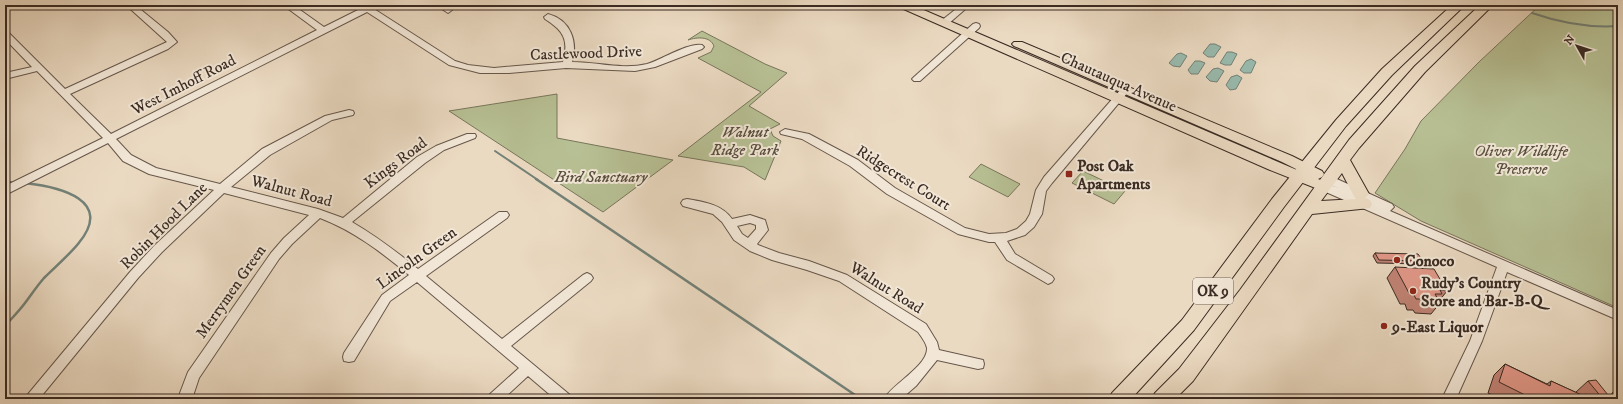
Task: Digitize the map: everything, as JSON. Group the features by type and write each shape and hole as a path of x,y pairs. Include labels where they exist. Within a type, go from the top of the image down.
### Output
{"highway":[{"name":"OK 9","path":"1119,399 1188,325 1302,172 1341,124 1388,72 1459,5"},
{"name":"OK 9","path":"1162,399 1186,375 1246,295 1325,182 1378,114 1420,69 1487,5"},
{"path":"1307,209 1341,205 1363,199 1342,159"}],"main road":[{"name":"Chautauqua Avenue","path":"903,5 948,20 972,30 1325,182"},
{"name":"Chautauqua Avenue","path":"926,5 948,20"}],"street":[{"path":"64,93 165,47 172,42 165,34 130,5"},
{"path":"287,5 324,31"},
{"path":"440,5 448,10"},
{"path":"948,20 966,5"},
{"name":"West Imhoff Road","path":"5,190 110,139 372,7"},
{"name":"Castlewood Drive","path":"372,7 449,60 464,68 495,72 567,65 613,69 637,68 664,61 686,50 699,47"},
{"path":"548,17 563,26 570,36 571,48 567,65"},
{"path":"917,79 972,30"},
{"name":"Walnut Road","path":"5,34 110,139 127,158 136,164 153,172 318,213 344,223 378,242 565,399"},
{"path":"5,76 39,68"},
{"name":"Ridgecrest Court","path":"785,132 805,136 854,163 891,191 962,231 984,237 1006,238 1021,232 1030,224 1036,214 1041,190 1048,180 1122,94"},
{"name":"Robin Hood Lane","path":"31,399 134,275 158,249 222,189 266,152 328,118 349,113"},
{"name":"Kings Road","path":"344,223 420,160 440,148 471,136"},
{"path":"1325,182 1466,249 1618,315"},
{"name":"Walnut Road","path":"687,204 703,206 717,211 726,219 738,237 749,245 776,257 832,274 858,286 922,328 931,342 933,348 932,354"},
{"name":"Merrymen Green","path":"187,399 187,393 193,376 261,275 288,241 318,213"},
{"name":"Lincoln Green","path":"349,357 382,302 503,215"},
{"path":"729,224 750,219 761,223 762,230 749,245"},
{"path":"998,238 1011,256 1048,279"},
{"path":"1450,399 1476,342 1504,265"},
{"path":"502,346 587,278"},
{"path":"891,399 921,371 929,362 932,354 978,364"},
{"path":"494,399 528,368"}],"green space":[{"name":"Oliver Wildlife Preserve","path":"1540,5 1618,5 1618,308 1421,221 1375,193 1405,149 1421,121 1479,62"},
{"name":"Walnut Ridge Park","path":"702,31 765,64 787,73 749,106 780,124 770,129 773,136 781,141 765,180 744,167 678,156 761,92 698,58 711,52 714,46 710,40 703,38 688,40"},
{"name":"Bird Sanctuary","path":"557,94 557,138 673,160 603,212 449,111"},
{"path":"981,164 1020,184 1008,197 969,177"},
{"path":"1083,171 1125,191 1114,204 1072,183"}],"water":[{"path":"1210,44 1215,44 1221,47 1214,57 1208,57 1203,53"},
{"path":"1227,52 1237,54 1231,65 1220,63"},
{"path":"1181,53 1187,56 1180,67 1173,66 1169,63 1177,54"},
{"path":"1251,59 1256,62 1251,73 1244,73 1240,70 1246,61"},
{"path":"1195,61 1205,63 1198,74 1191,74 1188,70"},
{"path":"1218,68 1224,71 1217,82 1210,81 1206,77 1213,69"},
{"path":"1237,75 1242,78 1236,89 1230,90 1226,85 1231,77"}],"building":[{"path":"1375,253 1418,254 1423,261 1379,260"},
{"path":"1395,267 1434,269 1447,291 1440,290 1442,294 1435,294 1440,303 1424,302 1422,299 1416,299 1413,293 1409,293"},
{"path":"1505,364 1550,386 1551,381 1584,396 1585,394 1596,399 1533,399 1499,382"},
{"path":"1596,380 1608,395 1607,399 1603,399 1588,381"}],"waterway":[{"path":"1532,13 1553,20 1575,24 1618,26"},
{"path":"495,151 538,180"},
{"path":"536,179 861,399"},
{"path":"5,181 14,183"},
{"path":"5,326 23,306 44,278 78,244 88,229 90,216 87,206 78,198 67,192 25,183"}],"place":[{"name":"Post Oak Apartments","path":"1069,174"},
{"name":"Conoco","path":"1397,260"},
{"name":"Rudy's Country Store and Bar-B-Q","path":"1413,291"},
{"name":"9-East Liquor","path":"1384,326"}]}
